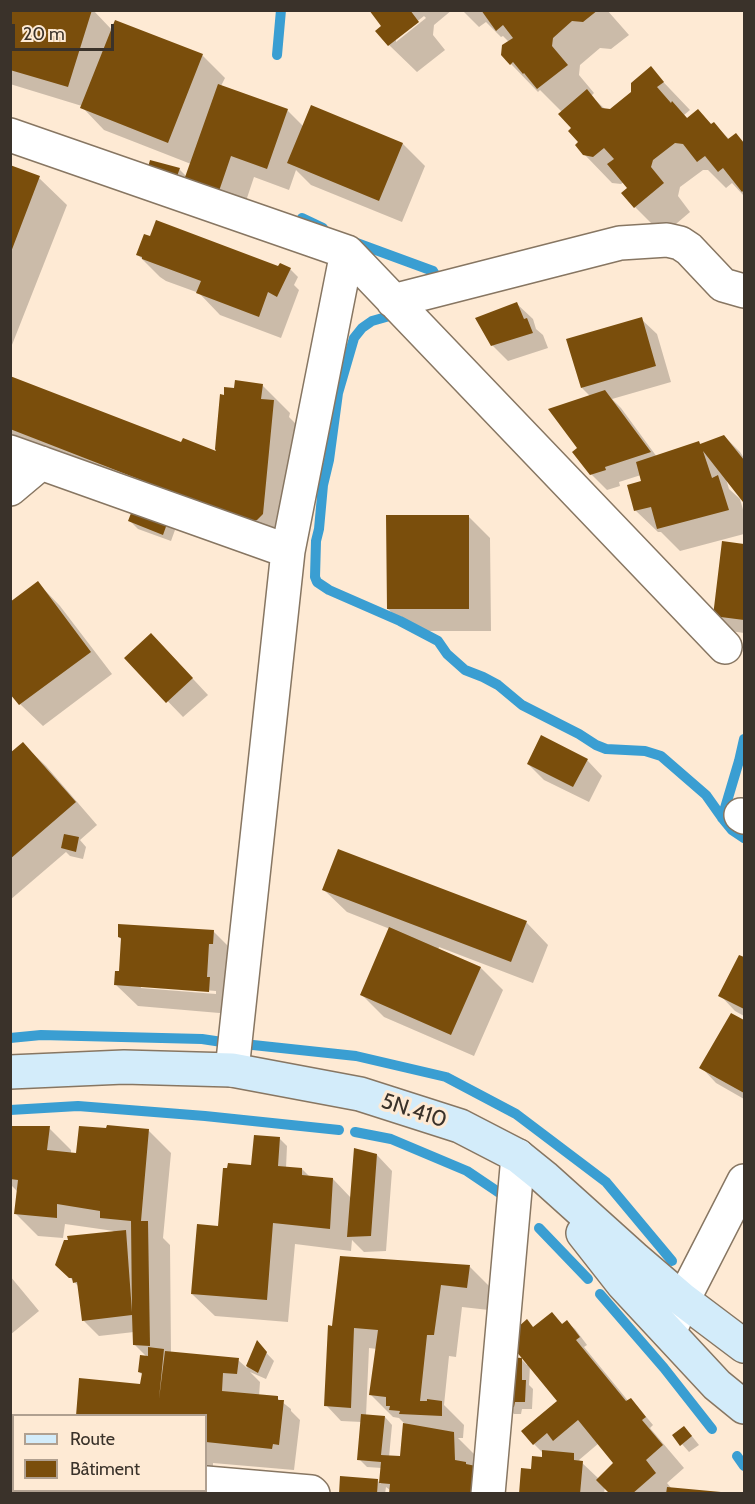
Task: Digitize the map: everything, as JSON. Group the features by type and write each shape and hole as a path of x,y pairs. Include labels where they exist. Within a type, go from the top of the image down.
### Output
{"street":[{"path":"10,135 347,252 725,647"},
{"path":"393,301 620,243 667,240 680,243 689,249 723,285 744,291"},
{"path":"232,1070 288,551 347,252"},
{"path":"10,452 288,551"},
{"path":"10,489 41,463"},
{"name":"5N.410","path":"10,1072 124,1067 232,1070 360,1094 460,1126 518,1156 683,1300 744,1346"},
{"path":"488,1494 518,1156"},
{"path":"544,1178 623,1284 717,1385 744,1407"},
{"path":"669,1333 683,1300 744,1181"},
{"path":"207,1483 313,1494"}],"building":[{"path":"10,10 92,10 68,87 10,70"},
{"path":"369,10 410,10 419,22 388,46 375,31 381,26"},
{"path":"481,10 598,10 583,22 572,21 553,38 552,46 568,65 537,89 513,62 510,65 501,55 502,45 513,38 503,25 496,31"},
{"path":"115,20 203,54 168,143 80,108"},
{"path":"651,66 664,82 657,87 687,118 698,109 711,124 714,122 728,139 736,133 744,143 744,190 742,192 723,168 718,172 705,156 697,162 683,144 675,143 653,160 651,167 664,183 634,208 621,193 627,188 607,164 614,159 604,148 593,157 583,155 575,145 578,142 568,131 571,128 558,114 587,89 602,108 610,109 631,92 631,83"},
{"path":"218,84 288,109 267,169 231,156 219,191 184,180"},
{"path":"311,105 403,143 379,201 287,163"},
{"path":"150,160 180,168 176,179 147,171"},
{"path":"10,165 40,176 11,252 10,252"},
{"path":"156,220 278,266 280,263 291,268 277,297 268,292 259,317 196,293 201,281 142,259 136,255 144,234 150,236"},
{"path":"517,302 533,333 491,346 475,318"},
{"path":"642,317 656,366 581,388 566,339"},
{"path":"10,376 181,442 183,438 216,451 220,394 224,395 224,387 234,388 235,380 263,384 261,399 274,400 263,514 257,520 249,522 10,429"},
{"path":"605,390 651,452 605,467 606,470 590,475 572,452 577,448 548,409"},
{"path":"724,435 744,460 743,502 703,451 712,478 718,475 729,510 657,529 651,507 634,511 627,485 641,481 636,462"},
{"path":"133,508 168,521 163,535 128,521"},
{"path":"386,515 469,515 469,609 387,609"},
{"path":"722,541 744,544 744,620 713,616"},
{"path":"38,581 91,652 19,705 10,694 10,602"},
{"path":"151,633 193,678 166,703 124,658"},
{"path":"541,735 588,759 573,787 527,764"},
{"path":"23,742 76,802 10,859 10,753"},
{"path":"64,834 79,837 76,852 61,848"},
{"path":"338,849 527,921 511,962 322,890"},
{"path":"118,924 214,930 213,944 209,944 207,977 210,977 209,992 114,985 115,971 119,971 121,938 118,937"},
{"path":"389,927 481,967 451,1035 360,995"},
{"path":"739,955 744,957 744,1009 718,996"},
{"path":"731,1013 744,1020 744,1093 699,1068"},
{"path":"107,1125 149,1129 141,1221 148,1221 150,1346 133,1345 132,1315 82,1321 77,1282 73,1283 72,1278 69,1278 55,1265 64,1240 68,1240 67,1236 126,1230 132,1312 131,1221 100,1218 100,1211 57,1204 57,1218 14,1214 18,1180 10,1179 10,1126 50,1126 47,1150 76,1153 79,1126 106,1128"},
{"path":"254,1135 280,1137 278,1166 302,1168 302,1175 333,1178 330,1229 273,1223 267,1300 191,1294 197,1224 218,1226 223,1168 227,1168 228,1163 251,1165"},
{"path":"354,1148 377,1154 371,1236 347,1237"},
{"path":"340,1256 470,1265 467,1288 441,1285 434,1335 427,1335 420,1401 427,1401 427,1399 442,1401 442,1416 399,1414 400,1411 389,1410 390,1406 386,1406 386,1397 369,1395 378,1330 354,1328 351,1408 324,1406 328,1325 332,1326"},
{"path":"552,1312 562,1324 567,1320 580,1337 576,1340 626,1401 631,1398 646,1417 642,1420 663,1445 646,1460 656,1473 632,1494 610,1494 596,1480 613,1463 578,1420 553,1441 547,1433 533,1445 521,1431 557,1401 511,1345 509,1335 527,1319 533,1327"},
{"path":"257,1340 267,1352 258,1373 246,1366"},
{"path":"148,1347 164,1349 159,1399 165,1351 239,1358 237,1374 223,1373 222,1391 278,1396 278,1400 284,1400 279,1445 273,1444 272,1449 207,1442 207,1414 76,1414 79,1378 140,1384 142,1373 138,1372 140,1355 148,1356"},
{"path":"509,1357 522,1358 522,1380 526,1380 525,1402 515,1402 514,1407 505,1407"},
{"path":"361,1414 385,1416 381,1455 400,1456 403,1423 454,1432 455,1460 481,1467 478,1494 389,1494 390,1484 379,1483 381,1462 357,1460"},
{"path":"684,1426 692,1436 680,1446 672,1435"},
{"path":"542,1450 574,1453 574,1460 583,1461 580,1494 519,1494 521,1468 531,1469 532,1456 542,1457"},
{"path":"340,1476 378,1479 377,1494 339,1494"},
{"path":"667,1487 721,1492 721,1494 666,1494"}],"waterway":[{"path":"277,55 281,10"},
{"path":"302,218 323,228"},
{"path":"354,242 433,271 436,276"},
{"path":"400,313 372,321 354,338 338,393 329,460 323,485 316,541 315,577 317,582 329,590 400,621 438,641 447,654 465,670 498,685 522,705 596,745 606,749 645,751 661,756 706,795 732,830 744,838"},
{"path":"722,818 744,739"},
{"path":"10,1038 41,1035 202,1039 222,1042"},
{"path":"253,1045 356,1056 446,1077 516,1114 606,1182 672,1261"},
{"path":"10,1110 78,1106 339,1130"},
{"path":"355,1132 391,1139 467,1171 510,1200"},
{"path":"539,1228 588,1279"},
{"path":"600,1294 664,1368 712,1429"},
{"path":"737,1456 744,1466"}]}
